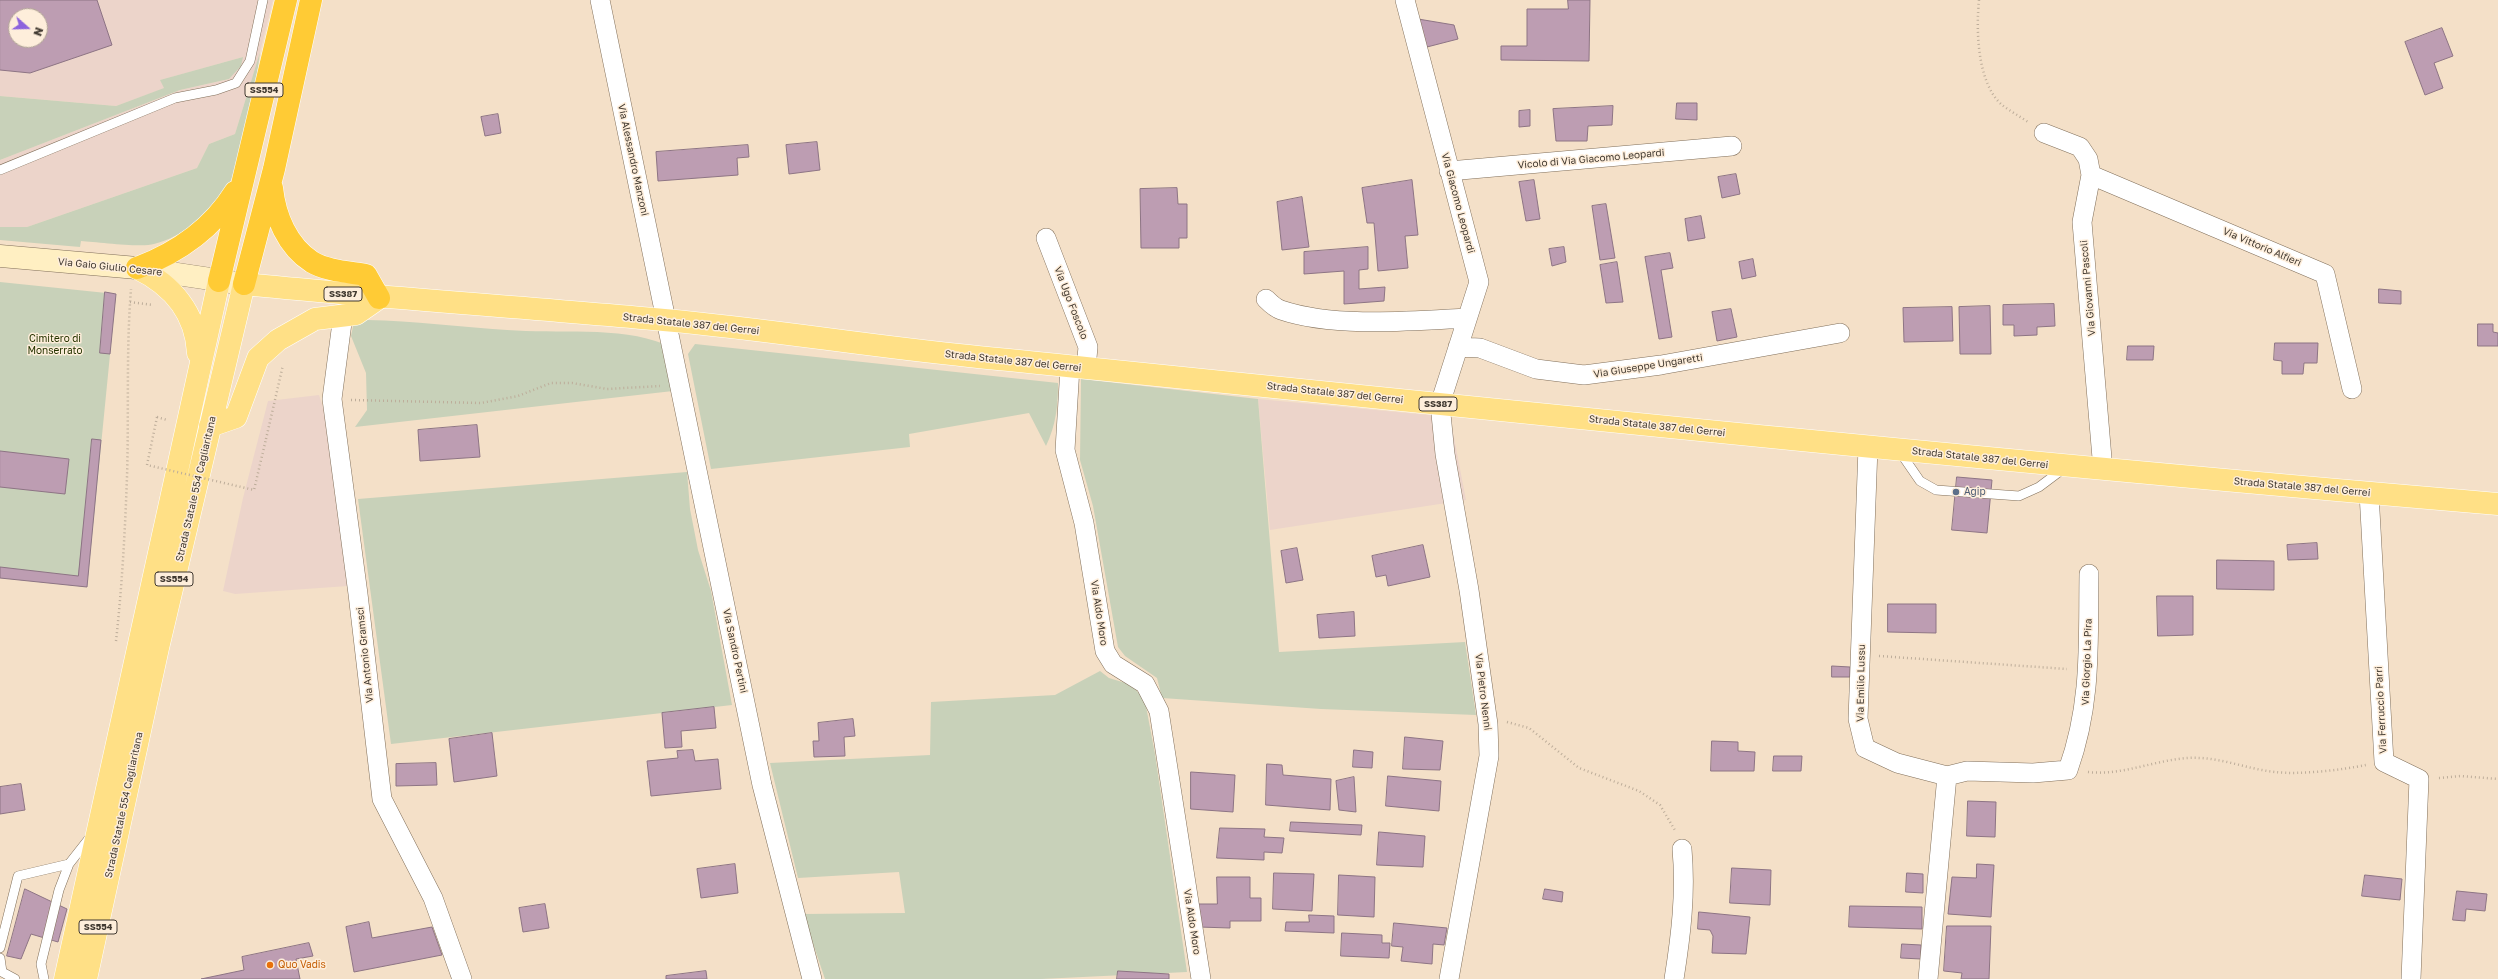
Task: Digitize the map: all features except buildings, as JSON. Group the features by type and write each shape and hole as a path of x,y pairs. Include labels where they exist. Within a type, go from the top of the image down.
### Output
{"highway":[{"name":"Strada Statale 554 Cagliaritana","path":"219,281 286,0"},
{"name":"Strada Statale 554 Cagliaritana","path":"244,284 274,169 311,0"},
{"path":"274,169 273,200 277,214 290,240 312,262 327,268 366,275 379,298"},
{"path":"137,268 158,260 195,237 221,212 242,181"}],"main road":[{"name":"Via Gaio Giulio Cesare","path":"0,256 137,268 244,284"},
{"path":"137,268 162,283 173,293 190,316 198,345 197,374"},
{"name":"Strada Statale 554 Cagliaritana","path":"65,979 197,374 219,281"},
{"name":"Strada Statale 387 del Gerrei","path":"244,284 379,298 667,320 892,348 2066,467 2498,504"},
{"name":"Strada Statale 554 Cagliaritana","path":"86,979 158,648 244,284"},
{"path":"210,426 236,417 258,358 278,340 315,319 356,314 379,298"}],"street":[{"name":"Via Alessandro Manzoni","path":"600,0 667,320"},
{"name":"Via Giacomo Leopardi","path":"1405,0 1479,282 1440,404"},
{"name":"Via Giovanni Pascoli","path":"2044,133 2080,147 2088,159 2091,176 2082,222 2103,470"},
{"name":"Vicolo di Via Giacomo Leopardi","path":"1449,171 1732,146"},
{"name":"Via Vittorio Alfieri","path":"2091,176 2325,274 2352,389"},
{"name":"Via Ugo Foscolo","path":"1046,238 1088,347 1078,367"},
{"path":"1266,300 1279,310 1314,318 1390,321 1467,318"},
{"name":"Via Antonio Gramsci","path":"343,315 332,399 357,586 382,799 433,898 462,979"},
{"name":"Via Sandro Pertini","path":"667,320 762,785 812,979"},
{"name":"Via Giuseppe Ungaretti","path":"1458,347 1480,348 1536,369 1584,375 1661,365 1840,333"},
{"name":"Via Aldo Moro","path":"1078,367 1065,450 1084,523 1105,651 1113,664 1145,684 1159,711 1201,979"},
{"name":"Via Pietro Nenni","path":"1440,404 1445,454 1469,590 1487,718 1489,756 1449,979"},
{"name":"Via Emilio Lussu","path":"1868,447 1858,720 1865,748 1898,762 1947,776"},
{"name":"Via Ferruccio Parri","path":"2369,493 2384,762 2418,779"},
{"name":"Via Giorgio La Pira","path":"2068,770 2079,738 2086,703 2089,574"},
{"path":"1928,979 1947,776 1967,771 2033,773 2068,770"},
{"path":"2411,979 2418,779"},
{"path":"1674,979 1681,939 1685,880 1682,849"}],"lane":[{"path":"0,170 175,98 216,90 236,83 250,61 263,0"},
{"path":"1898,450 1920,481 1936,490 2019,496 2039,487 2066,467"},
{"path":"44,979 41,964 59,890 69,864 99,828"},
{"path":"0,948 18,876 69,864"},
{"path":"0,958 2,972 15,979"}],"path":[{"path":"1979,0 1977,43 1986,79 2001,104 2044,133"},
{"path":"115,649 122,589 127,476 126,342 130,302 152,305 158,308"},
{"path":"171,421 157,417 147,465 254,490 283,364"},
{"path":"332,399 432,404 481,403 518,396 551,383 572,383 608,389 644,389 679,383"},
{"path":"1861,653 1893,658 2058,670 2088,667"},
{"path":"1487,718 1529,728 1579,768 1639,791 1660,805 1676,831 1682,849"},
{"path":"2068,770 2095,773 2189,758 2222,760 2244,767 2276,772 2346,769 2384,762"},
{"path":"2418,779 2461,776 2498,779"}],"shaded area":[{"path":"0,0 273,0 260,52 235,134 209,144 197,168 27,227 0,227 0,160 180,90 229,79 243,57 161,80 165,88 116,106 0,96"},
{"path":"319,395 329,425 348,586 235,594 223,591 243,498 268,401"},
{"path":"1258,399 1450,417 1466,500 1270,530"}],"green space":[{"path":"260,52 248,126 231,181 224,193 210,210 184,231 164,241 148,245 81,241 80,247 0,240 0,227 27,227 197,168 209,144 235,134"},
{"path":"243,57 241,66 229,79 180,90 0,160 0,96 116,106 164,88 160,80"},
{"name":"Cimitero di Monserrato","path":"0,282 116,294 87,587 0,578"},
{"path":"367,320 526,331 608,333 647,338 664,344 673,391 355,427 367,410 366,373 351,336 354,322"},
{"path":"695,344 1058,383 1057,408 1054,423 1046,446 1029,413 909,434 910,447 711,469 688,354"},
{"path":"1081,379 1258,399 1279,652 1465,642 1476,715 1321,709 1162,698 1157,678 1125,656 1118,647 1093,506 1080,460"},
{"path":"687,472 690,509 698,550 711,591 732,705 391,744 358,499"},
{"path":"1100,671 1109,678 1132,685 1145,701 1155,754 1187,972 1041,979 825,979 803,914 905,913 899,872 798,878 770,763 930,755 931,702 1055,695"}],"place":[{"name":"Agip","path":"1956,492"},
{"name":"Quo Vadis","path":"270,965"}]}
